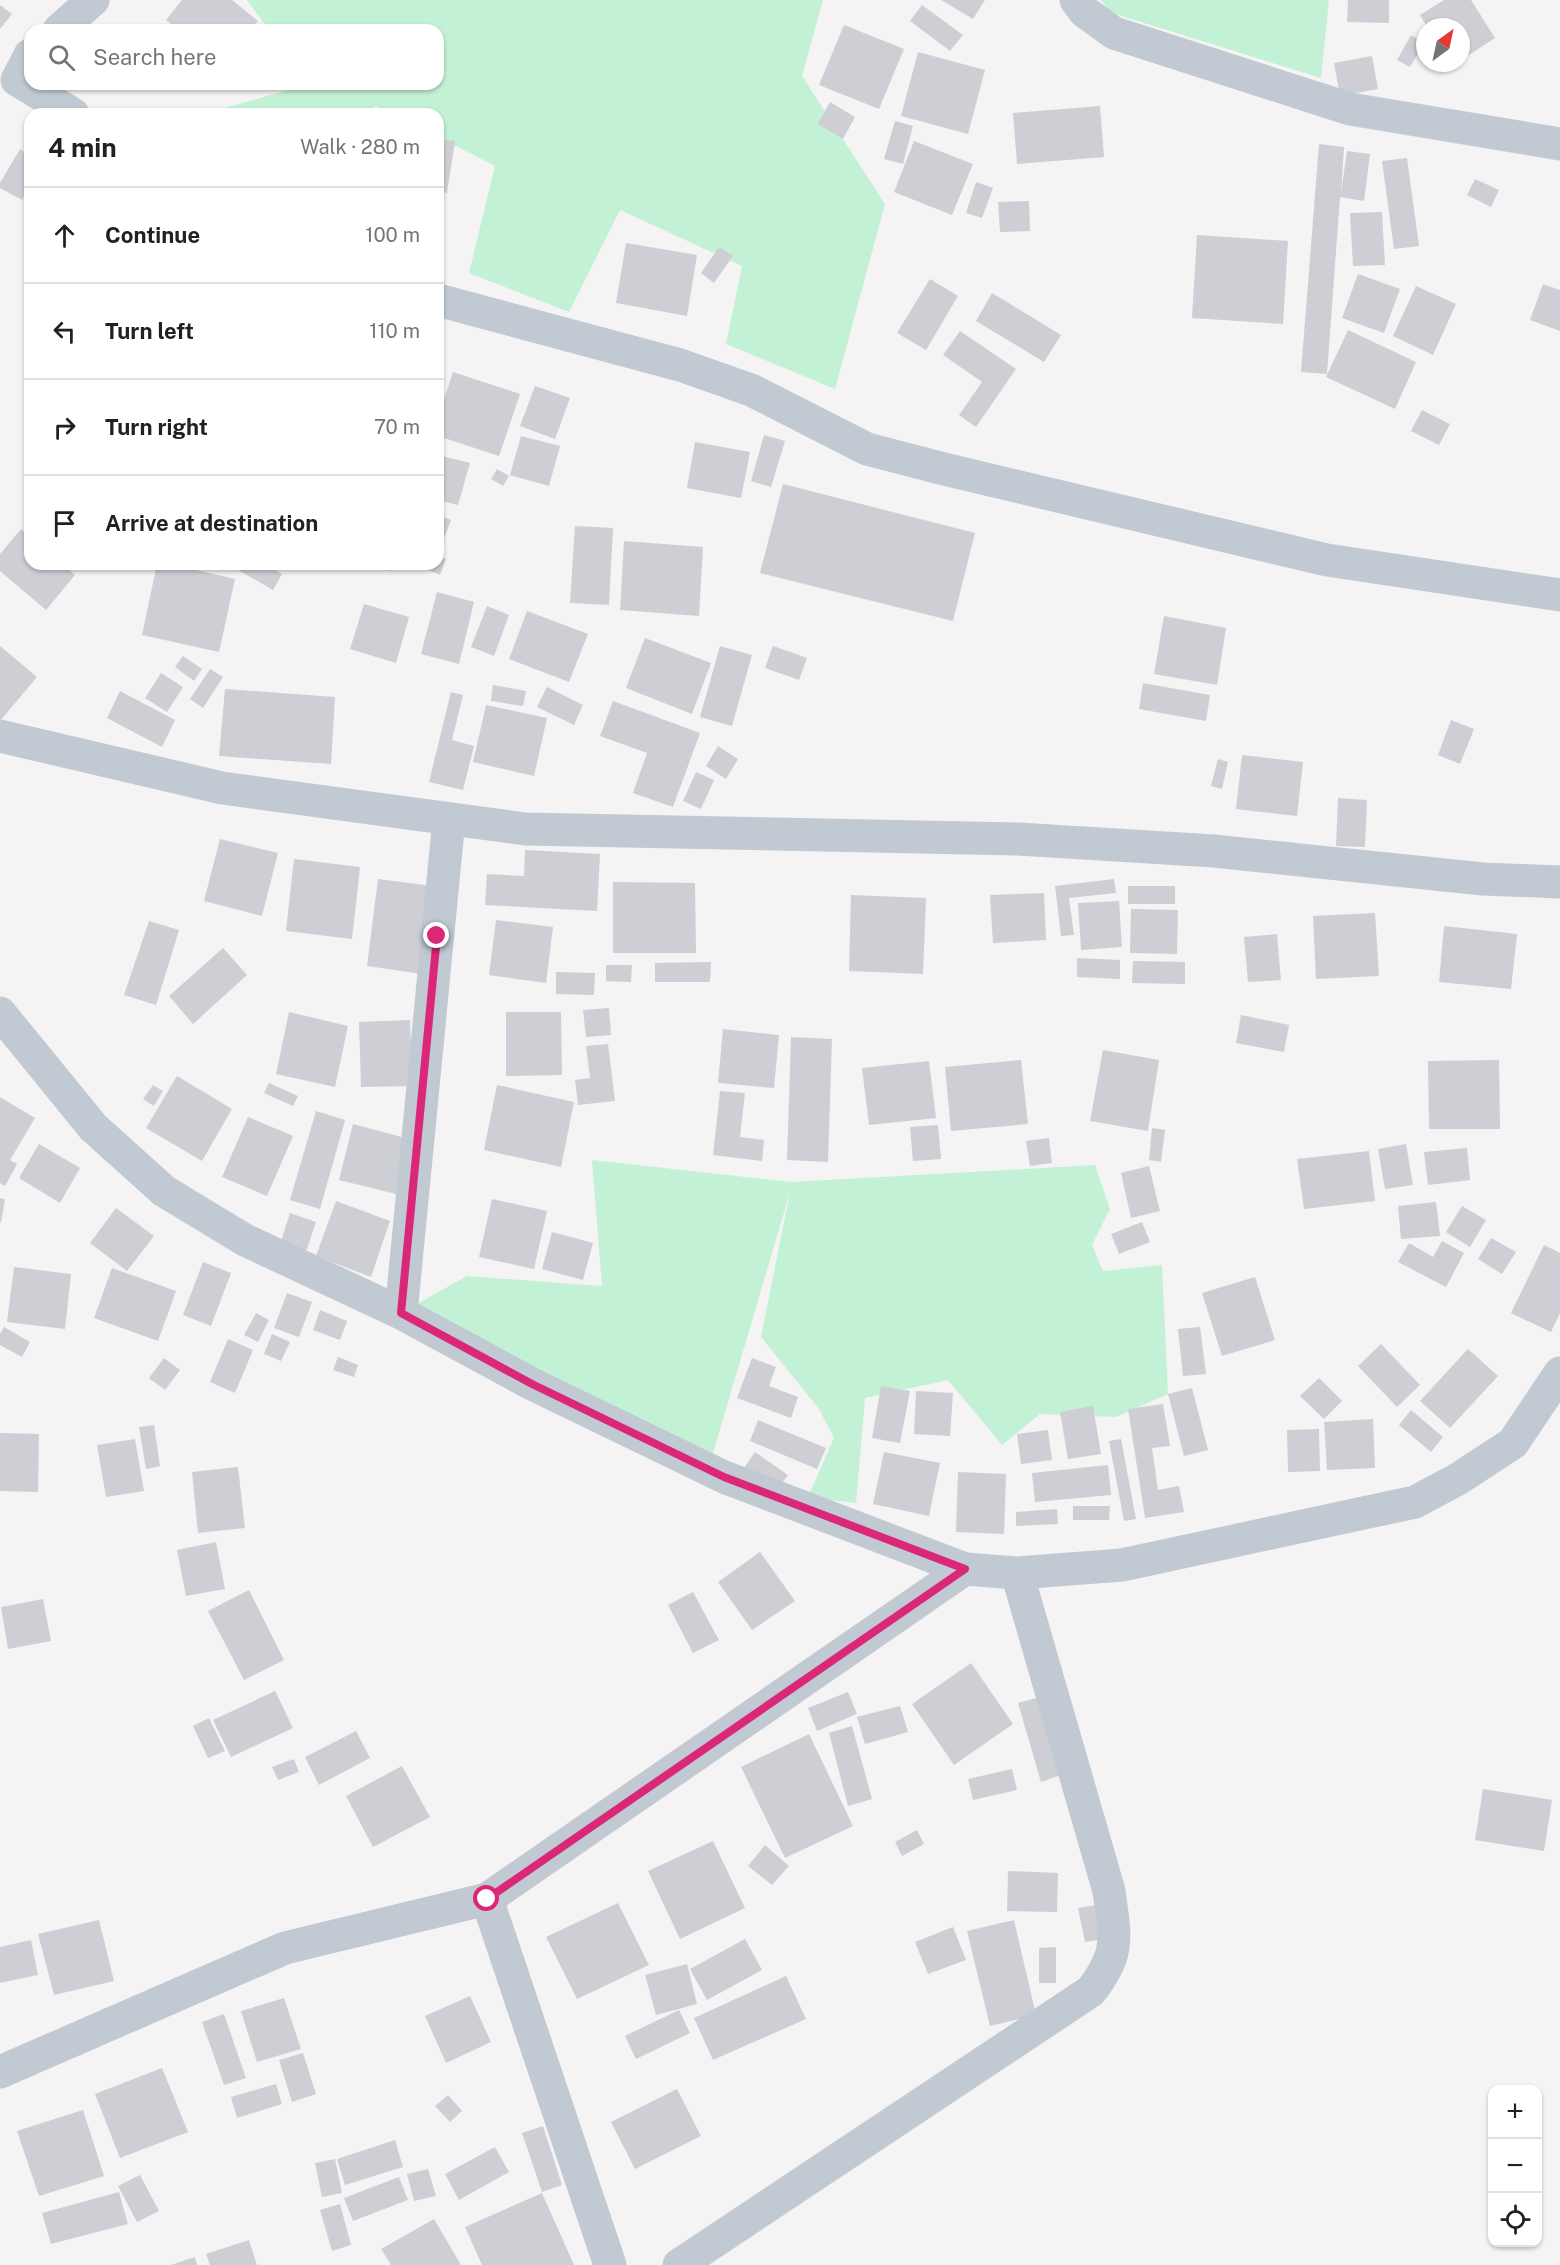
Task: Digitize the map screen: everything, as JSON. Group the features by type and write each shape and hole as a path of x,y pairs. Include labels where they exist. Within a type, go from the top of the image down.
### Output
{"street":[{"path":"66,24 93,0"},
{"path":"1076,0 1085,12 1114,33 1350,109 1560,144"},
{"path":"47,90 67,108"},
{"path":"444,302 680,365 752,390 867,449 1327,560 1560,595"},
{"path":"0,736 222,788 525,829 1030,840 1214,851 1483,879 1560,882"},
{"path":"401,1313 448,819"},
{"path":"0,1013 93,1127 164,1191 245,1239 401,1313 532,1384 724,1477 965,1569 1017,1573 1122,1565 1414,1502 1458,1479 1513,1443 1560,1373"},
{"path":"0,2072 285,1948 487,1899 965,1569"},
{"path":"679,2265 1091,1991 1108,1969 1116,1942 1109,1891 1017,1573"},
{"path":"487,1899 610,2265"}],"green space":[{"path":"247,0 823,0 802,76 885,204 835,389 726,344 742,266 620,210 569,312 469,273 495,166 444,140 444,108 380,108 376,106 372,108 224,108 289,90 444,90 444,24 265,24"},
{"path":"1101,0 1329,0 1321,78 1112,13"},
{"path":"592,1160 792,1182 1095,1165 1110,1209 1092,1245 1103,1271 1162,1265 1168,1394 1116,1417 1040,1414 1002,1445 948,1380 865,1398 856,1503 808,1497 834,1438 819,1409 761,1337 790,1192 708,1470 401,1313 467,1276 602,1286"}],"building":[{"path":"182,0 232,0 258,21 255,24 171,24 166,20"},
{"path":"941,0 985,0 973,19"},
{"path":"1348,0 1389,0 1389,23 1347,22"},
{"path":"1444,0 1471,0 1495,38 1470,54 1470,18 1422,18 1420,15"},
{"path":"0,5 12,14 0,29"},
{"path":"922,5 963,35 950,51 910,21"},
{"path":"844,25 904,49 879,109 819,85"},
{"path":"1411,35 1416,38 1416,57 1410,67 1397,60"},
{"path":"918,52 985,70 968,134 901,116"},
{"path":"1372,56 1378,89 1340,96 1334,63"},
{"path":"830,102 855,117 843,139 818,124"},
{"path":"1100,106 1104,157 1017,164 1013,113"},
{"path":"895,121 913,126 903,164 884,159"},
{"path":"444,140 455,141 447,193 444,192"},
{"path":"914,141 973,164 952,215 894,192"},
{"path":"1319,144 1344,147 1341,193 1347,151 1370,154 1364,201 1340,197 1327,374 1301,372"},
{"path":"20,149 24,152 24,196 22,200 0,188 0,183"},
{"path":"1407,158 1419,246 1394,249 1382,161"},
{"path":"1475,179 1499,190 1491,207 1467,195"},
{"path":"976,182 993,188 982,218 966,213"},
{"path":"1029,201 1030,231 1000,232 998,202"},
{"path":"1382,212 1385,265 1353,266 1350,213"},
{"path":"1197,235 1288,241 1283,324 1192,318"},
{"path":"626,243 697,255 687,316 616,303"},
{"path":"719,247 733,256 714,283 701,273"},
{"path":"1358,274 1400,289 1384,333 1342,318"},
{"path":"930,279 958,296 926,350 897,333"},
{"path":"1543,284 1560,290 1560,331 1530,320"},
{"path":"1416,286 1456,304 1433,355 1393,336"},
{"path":"992,293 1061,335 1044,362 976,321"},
{"path":"1348,330 1416,362 1395,409 1326,377"},
{"path":"960,331 1016,369 976,427 959,415 982,382 943,355"},
{"path":"453,372 520,394 499,456 444,438 444,400"},
{"path":"535,386 570,398 555,439 520,426"},
{"path":"1422,410 1450,424 1439,445 1411,431"},
{"path":"764,435 785,441 771,487 751,481"},
{"path":"521,436 560,446 549,486 510,475"},
{"path":"695,442 750,452 741,498 687,488"},
{"path":"444,456 470,463 458,505 444,502"},
{"path":"497,469 509,476 503,486 491,479"},
{"path":"783,484 975,533 953,621 760,573"},
{"path":"444,517 451,520 444,538"},
{"path":"575,526 613,528 609,605 570,603"},
{"path":"21,529 24,532 24,570 69,570 75,575 46,610 0,571 0,554"},
{"path":"624,541 703,547 699,616 620,610"},
{"path":"156,570 196,570 235,579 219,652 142,635"},
{"path":"238,570 275,570 282,574 273,590"},
{"path":"428,570 442,570 440,575"},
{"path":"437,592 474,602 459,664 421,654"},
{"path":"364,604 409,617 396,663 350,649"},
{"path":"487,606 509,615 494,656 471,647"},
{"path":"527,611 588,634 569,682 509,659"},
{"path":"1164,616 1226,628 1217,685 1154,674"},
{"path":"645,638 711,663 692,714 626,688"},
{"path":"0,646 37,677 0,721"},
{"path":"720,646 752,655 732,726 700,717"},
{"path":"773,646 807,658 799,680 765,668"},
{"path":"183,656 202,669 194,681 175,667"},
{"path":"210,669 223,677 203,708 190,699"},
{"path":"161,673 183,687 167,712 145,698"},
{"path":"1143,683 1210,695 1206,721 1139,709"},
{"path":"493,685 526,691 523,706 491,701"},
{"path":"547,687 583,705 574,725 537,707"},
{"path":"225,689 335,697 331,764 219,756"},
{"path":"120,691 175,720 162,747 107,718"},
{"path":"451,692 463,695 452,740 474,746 463,790 429,782"},
{"path":"613,701 700,733 673,807 633,793 647,753 600,736"},
{"path":"486,705 547,718 534,776 473,762"},
{"path":"1451,720 1474,729 1460,764 1438,755"},
{"path":"718,746 738,759 726,779 706,766"},
{"path":"1242,755 1303,762 1297,816 1236,809"},
{"path":"1218,759 1228,762 1222,789 1211,786"},
{"path":"696,772 714,780 701,809 683,801"},
{"path":"1338,798 1367,800 1365,847 1336,846"},
{"path":"220,839 278,853 262,916 204,901"},
{"path":"525,850 600,854 597,911 485,905 487,874 524,876"},
{"path":"294,859 360,867 352,939 286,931"},
{"path":"378,879 433,886 422,974 367,966"},
{"path":"1114,879 1116,893 1069,898 1074,935 1061,936 1055,886"},
{"path":"613,882 695,883 696,953 613,953"},
{"path":"1128,886 1175,886 1175,904 1128,904"},
{"path":"1044,893 1046,940 993,943 990,895"},
{"path":"851,895 926,898 923,974 849,971"},
{"path":"1119,901 1122,947 1081,950 1078,903"},
{"path":"1131,909 1178,910 1177,954 1130,953"},
{"path":"1375,913 1379,976 1316,979 1313,916"},
{"path":"496,920 553,927 546,983 489,975"},
{"path":"149,921 179,930 156,1005 124,995"},
{"path":"1444,926 1517,934 1511,989 1439,982"},
{"path":"1277,934 1281,980 1248,982 1244,937"},
{"path":"223,948 247,975 193,1024 169,996"},
{"path":"1077,958 1120,960 1120,979 1077,977"},
{"path":"1133,961 1185,962 1185,984 1132,983"},
{"path":"711,962 710,982 655,982 655,963"},
{"path":"606,965 632,965 631,982 606,981"},
{"path":"556,972 595,973 594,995 556,994"},
{"path":"609,1008 611,1035 586,1037 583,1010"},
{"path":"289,1012 348,1026 335,1087 276,1074"},
{"path":"506,1012 561,1012 562,1075 506,1076"},
{"path":"1241,1015 1289,1025 1284,1052 1236,1043"},
{"path":"410,1020 412,1086 361,1087 359,1022"},
{"path":"723,1029 779,1035 774,1088 718,1083"},
{"path":"791,1037 832,1039 828,1162 787,1160"},
{"path":"608,1044 615,1101 578,1105 575,1080 590,1078 586,1046"},
{"path":"1103,1050 1159,1060 1148,1131 1090,1121"},
{"path":"1021,1060 1028,1124 951,1131 945,1067"},
{"path":"1499,1060 1500,1129 1429,1129 1428,1061"},
{"path":"929,1061 936,1118 869,1125 862,1068"},
{"path":"177,1076 232,1109 202,1161 146,1128"},
{"path":"269,1083 298,1096 293,1106 264,1093"},
{"path":"153,1085 163,1091 154,1106 143,1099"},
{"path":"497,1085 574,1102 561,1167 484,1150"},
{"path":"720,1091 745,1093 740,1137 764,1140 762,1161 713,1155"},
{"path":"0,1097 35,1118 10,1160 17,1164 5,1186 0,1183"},
{"path":"316,1111 345,1120 320,1209 290,1200"},
{"path":"248,1117 293,1136 267,1196 222,1177"},
{"path":"353,1124 409,1139 396,1194 339,1180"},
{"path":"938,1125 941,1159 913,1161 910,1127"},
{"path":"1152,1128 1165,1130 1161,1162 1149,1160"},
{"path":"1049,1138 1052,1163 1030,1166 1026,1141"},
{"path":"39,1144 80,1168 60,1203 19,1178"},
{"path":"1406,1144 1413,1185 1385,1189 1378,1149"},
{"path":"1467,1148 1470,1180 1428,1185 1424,1152"},
{"path":"1369,1151 1375,1201 1304,1209 1297,1159"},
{"path":"1149,1166 1160,1211 1131,1218 1121,1173"},
{"path":"0,1198 5,1199 1,1223 0,1222"},
{"path":"492,1199 547,1211 534,1269 479,1257"},
{"path":"336,1201 390,1221 371,1277 316,1256"},
{"path":"1436,1202 1440,1236 1401,1239 1398,1206"},
{"path":"1462,1206 1486,1220 1470,1247 1446,1232"},
{"path":"116,1208 154,1236 127,1271 90,1243"},
{"path":"290,1213 316,1222 306,1252 280,1244"},
{"path":"1142,1222 1150,1242 1119,1254 1111,1234"},
{"path":"552,1232 593,1243 583,1280 542,1269"},
{"path":"1491,1238 1516,1252 1502,1274 1478,1259"},
{"path":"1442,1241 1464,1253 1446,1287 1398,1262 1409,1243 1433,1257"},
{"path":"1544,1245 1560,1253 1560,1313 1551,1332 1511,1313"},
{"path":"203,1262 231,1273 211,1326 183,1315"},
{"path":"14,1267 71,1274 65,1329 7,1322"},
{"path":"112,1268 176,1291 158,1341 94,1318"},
{"path":"1255,1277 1275,1340 1222,1356 1202,1293"},
{"path":"287,1293 312,1302 299,1337 274,1328"},
{"path":"320,1310 347,1321 340,1340 313,1330"},
{"path":"256,1313 269,1320 258,1342 244,1335"},
{"path":"4,1327 30,1342 22,1357 0,1345 0,1334"},
{"path":"1200,1327 1206,1374 1183,1376 1178,1329"},
{"path":"272,1334 290,1342 281,1361 264,1354"},
{"path":"228,1339 253,1350 235,1393 210,1382"},
{"path":"1381,1344 1420,1385 1397,1407 1358,1366"},
{"path":"1468,1349 1498,1376 1450,1428 1420,1401"},
{"path":"338,1357 358,1365 354,1377 333,1370"},
{"path":"164,1358 180,1370 165,1390 149,1378"},
{"path":"752,1358 776,1367 769,1386 798,1397 791,1418 737,1398"},
{"path":"1319,1378 1342,1401 1324,1419 1300,1396"},
{"path":"881,1386 910,1391 900,1443 872,1438"},
{"path":"1192,1388 1208,1450 1184,1456 1168,1394"},
{"path":"916,1391 953,1393 950,1436 914,1434"},
{"path":"1163,1404 1170,1446 1152,1448 1158,1490 1179,1486 1184,1512 1145,1518 1128,1409"},
{"path":"1093,1406 1101,1454 1068,1459 1060,1412"},
{"path":"1411,1410 1443,1437 1431,1452 1399,1425"},
{"path":"1373,1419 1375,1468 1327,1470 1324,1422"},
{"path":"758,1420 826,1448 817,1469 750,1441"},
{"path":"154,1425 160,1466 146,1469 139,1427"},
{"path":"1319,1429 1320,1471 1288,1472 1287,1430"},
{"path":"1048,1430 1052,1460 1021,1464 1017,1434"},
{"path":"0,1433 39,1434 38,1492 0,1491"},
{"path":"135,1439 144,1491 106,1497 97,1445"},
{"path":"1121,1439 1136,1519 1124,1521 1109,1441"},
{"path":"755,1452 788,1475 776,1491 744,1468"},
{"path":"884,1452 940,1463 929,1516 873,1504"},
{"path":"1108,1465 1111,1495 1035,1502 1032,1473"},
{"path":"238,1467 245,1528 198,1533 192,1472"},
{"path":"958,1472 1006,1474 1004,1534 956,1532"},
{"path":"1073,1506 1110,1506 1109,1520 1073,1520"},
{"path":"1057,1509 1058,1524 1016,1526 1016,1512"},
{"path":"216,1542 225,1589 186,1596 177,1550"},
{"path":"760,1552 795,1601 752,1630 718,1582"},
{"path":"249,1590 284,1660 244,1680 208,1611"},
{"path":"693,1592 719,1640 693,1653 668,1605"},
{"path":"43,1599 51,1641 8,1649 1,1607"},
{"path":"971,1663 1013,1724 954,1765 912,1704"},
{"path":"275,1691 293,1728 231,1757 213,1720"},
{"path":"848,1692 857,1714 817,1731 808,1708"},
{"path":"1044,1696 1067,1773 1041,1782 1018,1703"},
{"path":"900,1706 908,1732 865,1744 857,1717"},
{"path":"209,1718 225,1751 208,1758 193,1726"},
{"path":"852,1726 872,1799 848,1806 829,1733"},
{"path":"356,1731 370,1758 319,1785 305,1757"},
{"path":"809,1734 853,1826 785,1858 741,1767"},
{"path":"294,1759 299,1772 278,1780 272,1767"},
{"path":"402,1766 430,1817 373,1847 346,1796"},
{"path":"1012,1769 1017,1790 973,1800 968,1779"},
{"path":"1483,1789 1552,1800 1544,1851 1475,1840"},
{"path":"917,1830 924,1844 902,1856 895,1842"},
{"path":"713,1841 745,1908 680,1939 648,1871"},
{"path":"765,1845 789,1866 772,1885 748,1866"},
{"path":"1008,1871 1058,1873 1057,1912 1007,1911"},
{"path":"618,1903 649,1965 577,1999 546,1937"},
{"path":"1102,1904 1109,1938 1085,1942 1078,1908"},
{"path":"99,1920 114,1981 54,1995 38,1934"},
{"path":"1014,1920 1036,2015 990,2026 967,1931"},
{"path":"953,1927 966,1960 928,1974 915,1942"},
{"path":"745,1939 762,1970 707,2000 690,1969"},
{"path":"31,1940 38,1975 0,1983 0,1947"},
{"path":"1056,1947 1056,1983 1039,1983 1039,1948"},
{"path":"687,1964 697,2004 656,2015 645,1975"},
{"path":"786,1976 806,2019 713,2060 694,2018"},
{"path":"470,1996 491,2042 446,2063 425,2016"},
{"path":"284,1998 301,2049 257,2062 241,2011"},
{"path":"679,2010 690,2033 636,2059 625,2036"},
{"path":"224,2014 246,2078 224,2085 202,2022"},
{"path":"303,2053 316,2094 292,2102 279,2060"},
{"path":"162,2068 188,2132 120,2158 95,2094"},
{"path":"276,2084 282,2104 237,2118 231,2097"},
{"path":"677,2089 701,2136 635,2169 611,2122"},
{"path":"448,2095 462,2111 450,2122 435,2106"},
{"path":"83,2110 104,2176 39,2196 17,2131"},
{"path":"543,2126 562,2185 542,2192 522,2133"},
{"path":"395,2140 403,2167 345,2185 337,2159"},
{"path":"495,2147 509,2172 459,2200 445,2174"},
{"path":"335,2159 342,2193 322,2197 315,2163"},
{"path":"428,2169 436,2196 414,2201 407,2174"},
{"path":"140,2175 159,2211 137,2222 118,2186"},
{"path":"399,2177 408,2200 353,2221 344,2198"},
{"path":"119,2192 128,2224 51,2244 42,2213"},
{"path":"542,2193 574,2265 482,2265 465,2227"},
{"path":"340,2204 351,2245 332,2251 320,2210"},
{"path":"434,2219 461,2265 391,2265 381,2249"},
{"path":"249,2240 257,2265 210,2265 206,2254"},
{"path":"195,2257 197,2265 171,2265"}],"route":[{"path":"437,936 401,1313 532,1384 724,1477 965,1569 487,1899"}]}
